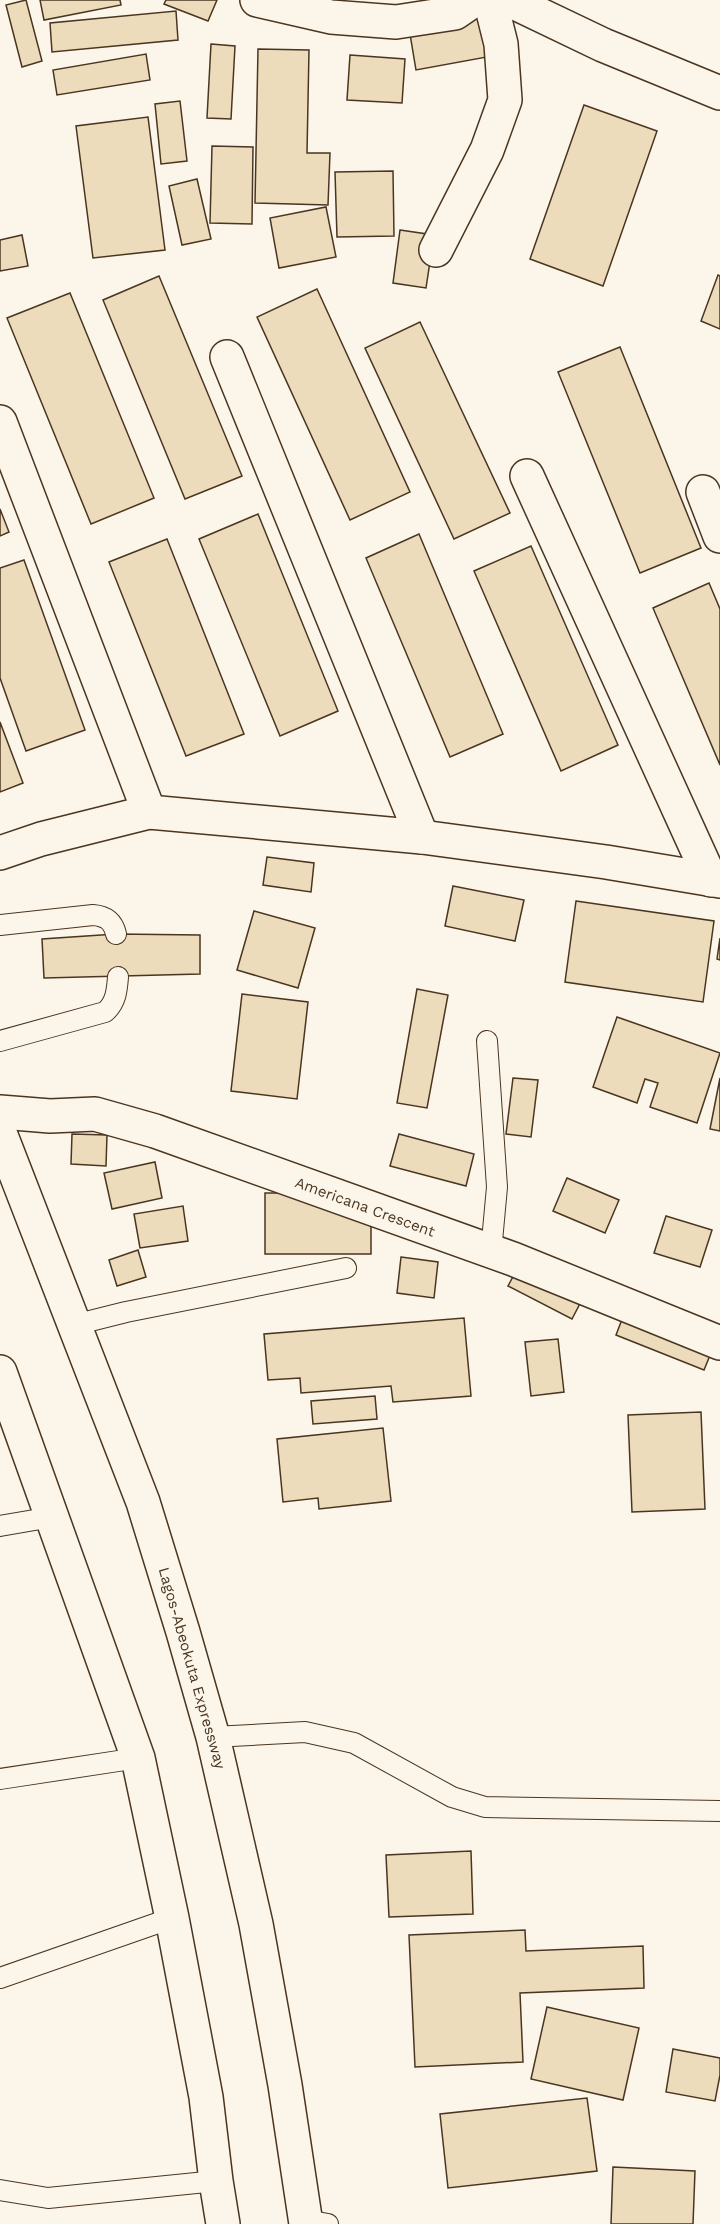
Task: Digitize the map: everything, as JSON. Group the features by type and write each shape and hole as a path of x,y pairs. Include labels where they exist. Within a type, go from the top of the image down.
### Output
{"main road":[{"path":"257,0 331,17 396,22 455,14 474,0"},
{"path":"436,250 488,150 505,100 501,44 490,0"},
{"path":"509,0 603,45 720,93"},
{"path":"227,357 422,837"},
{"path":"0,422 149,812"},
{"path":"527,476 715,880"},
{"path":"703,492 720,536"},
{"path":"0,853 41,839 149,812 422,837 606,862 715,880"},
{"name":"Americana Crescent","path":"0,1112 50,1116 95,1114 155,1131 524,1263 720,1343"},
{"name":"Lagos-Abeokuta Expressway","path":"0,1133 142,1502 183,1632 213,1737 256,1924 314,2223"},
{"path":"0,1372 138,1758 172,1918 206,2097 223,2224"}],"lane":[{"path":"0,925 93,915 109,920 116,934"},
{"path":"0,1041 105,1012 112,1006 118,977"},
{"path":"487,1041 497,1187 491,1252"},
{"path":"74,1325 126,1312 346,1269"},
{"path":"0,1526 52,1517"},
{"path":"213,1737 305,1732 354,1743 453,1797 485,1807 720,1811"},
{"path":"0,1779 138,1758"},
{"path":"0,1978 172,1918"},
{"path":"0,2190 48,2198 216,2181"}],"building":[{"path":"26,0 42,61 22,67 6,5"},
{"path":"40,0 120,0 121,5 44,20"},
{"path":"166,0 217,0 208,21 164,4"},
{"path":"176,11 178,40 52,52 50,23"},
{"path":"479,15 487,57 416,70 409,28"},
{"path":"211,44 235,46 231,119 207,118"},
{"path":"258,49 309,50 307,153 330,153 328,205 255,203"},
{"path":"146,54 150,80 57,95 53,70"},
{"path":"350,55 405,59 402,103 347,100"},
{"path":"180,101 187,161 161,164 155,104"},
{"path":"584,105 657,131 603,286 530,259"},
{"path":"148,117 165,250 93,258 76,126"},
{"path":"212,146 253,147 252,224 210,223"},
{"path":"393,171 394,236 337,237 335,172"},
{"path":"197,179 211,239 182,245 169,186"},
{"path":"326,207 336,257 279,268 270,218"},
{"path":"400,230 434,235 426,288 393,283"},
{"path":"22,235 28,266 0,271 0,240"},
{"path":"718,275 720,276 720,329 701,321"},
{"path":"159,276 242,476 185,499 103,300"},
{"path":"317,289 410,492 350,520 257,317"},
{"path":"70,293 154,498 91,524 7,318"},
{"path":"420,322 510,513 454,539 365,348"},
{"path":"620,347 701,548 640,573 558,372"},
{"path":"0,509 9,532 0,536"},
{"path":"258,514 338,711 280,736 199,539"},
{"path":"419,534 503,734 450,757 366,558"},
{"path":"167,539 244,734 186,756 109,562"},
{"path":"531,546 618,745 561,771 474,571"},
{"path":"24,560 85,730 26,751 0,678 0,568"},
{"path":"709,583 720,609 720,765 653,608"},
{"path":"0,722 23,783 0,792"},
{"path":"267,857 314,863 311,892 263,885"},
{"path":"453,886 524,900 515,941 445,926"},
{"path":"576,901 714,921 703,1002 565,982"},
{"path":"254,911 315,928 298,988 237,970"},
{"path":"116,934 200,935 200,974 44,978 42,939"},
{"path":"720,938 720,960 717,959"},
{"path":"417,989 448,995 427,1108 397,1103"},
{"path":"242,994 308,1002 297,1099 231,1091"},
{"path":"617,1017 720,1053 697,1123 650,1107 658,1083 645,1079 637,1103 593,1087"},
{"path":"513,1078 538,1080 531,1137 506,1134"},
{"path":"720,1078 720,1131 710,1129"},
{"path":"72,1134 107,1135 106,1166 71,1164"},
{"path":"399,1134 474,1154 466,1186 390,1166"},
{"path":"155,1162 162,1198 112,1209 104,1173"},
{"path":"567,1178 619,1200 605,1233 553,1211"},
{"path":"265,1193 371,1193 371,1254 265,1254"},
{"path":"183,1206 188,1241 140,1248 134,1214"},
{"path":"666,1216 712,1230 700,1267 654,1253"},
{"path":"138,1250 146,1277 117,1286 109,1260"},
{"path":"524,1256 588,1288 572,1319 508,1286"},
{"path":"401,1257 438,1262 434,1298 397,1293"},
{"path":"626,1309 715,1343 704,1370 616,1335"},
{"path":"464,1318 471,1396 393,1402 391,1386 301,1393 300,1378 268,1380 264,1334"},
{"path":"558,1339 564,1392 531,1396 525,1342"},
{"path":"375,1396 377,1419 313,1424 311,1401"},
{"path":"701,1412 705,1509 632,1512 628,1415"},
{"path":"383,1428 391,1501 319,1509 318,1498 283,1502 277,1439"},
{"path":"471,1851 473,1914 389,1917 386,1855"},
{"path":"525,1930 526,1951 643,1946 644,1988 520,1993 523,2062 415,2067 409,1935"},
{"path":"547,2007 639,2028 623,2100 531,2079"},
{"path":"673,2049 720,2058 720,2075 715,2101 666,2092"},
{"path":"587,2098 597,2171 448,2188 440,2114"},
{"path":"613,2167 695,2171 693,2224 611,2224"}]}
